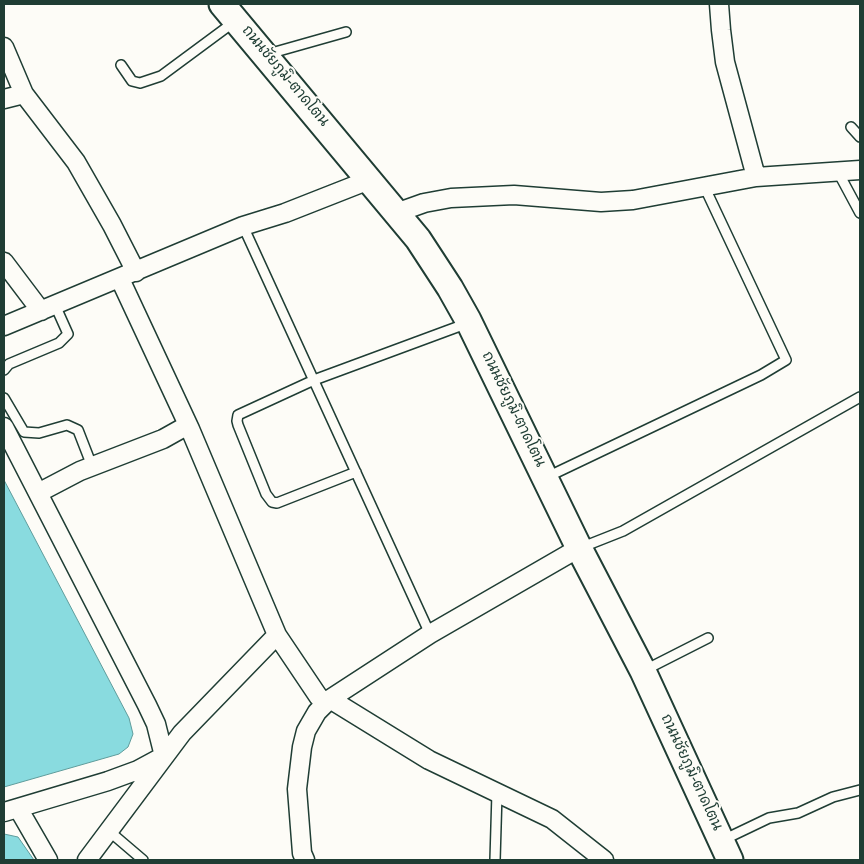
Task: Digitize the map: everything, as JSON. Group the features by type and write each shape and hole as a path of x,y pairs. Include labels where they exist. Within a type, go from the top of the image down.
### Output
{"main road":[{"name":"ถนนชัยภูมิ-ตาดโตน","path":"229,12 418,239 469,322 579,548 643,671 725,851"}],"street":[{"path":"719,4 725,62 756,177"},
{"path":"4,47 24,94 76,162 136,272"},
{"path":"4,99 24,94"},
{"path":"396,213 451,198 514,195 601,202 625,201 705,188 756,177 860,170"},
{"path":"4,326 244,226 285,213 369,180"},
{"path":"4,262 48,308"},
{"path":"120,279 188,425 277,635 318,696 429,760 552,819 604,860"},
{"path":"38,493 80,471 163,439 188,425"},
{"path":"4,427 147,705 156,724 164,756"},
{"path":"300,858 296,789 306,731 317,712 328,702 430,634 579,548"},
{"path":"87,860 182,733 277,635"},
{"path":"48,860 11,810 108,781 138,770 164,756"}],"lane":[{"path":"121,64 132,82 140,82 161,76 229,12"},
{"path":"265,55 346,32"},
{"path":"851,127 860,137"},
{"path":"838,172 860,213"},
{"path":"545,478 761,375 786,360 705,188"},
{"path":"244,226 430,634"},
{"path":"4,370 9,364 59,343 68,334 48,308"},
{"path":"356,472 277,503 272,502 266,494 238,425 238,415 314,380 469,322"},
{"path":"579,548 623,531 860,397"},
{"path":"4,398 24,432 39,433 67,426 78,430 92,466"},
{"path":"643,671 708,638"},
{"path":"725,851 763,820 798,814 833,797 860,790"},
{"path":"495,860 497,793"},
{"path":"109,830 143,860"}],"water":[{"path":"4,480 129,718 133,734 128,747 119,754 4,787"},
{"path":"4,834 18,837 34,860 4,860"}]}
